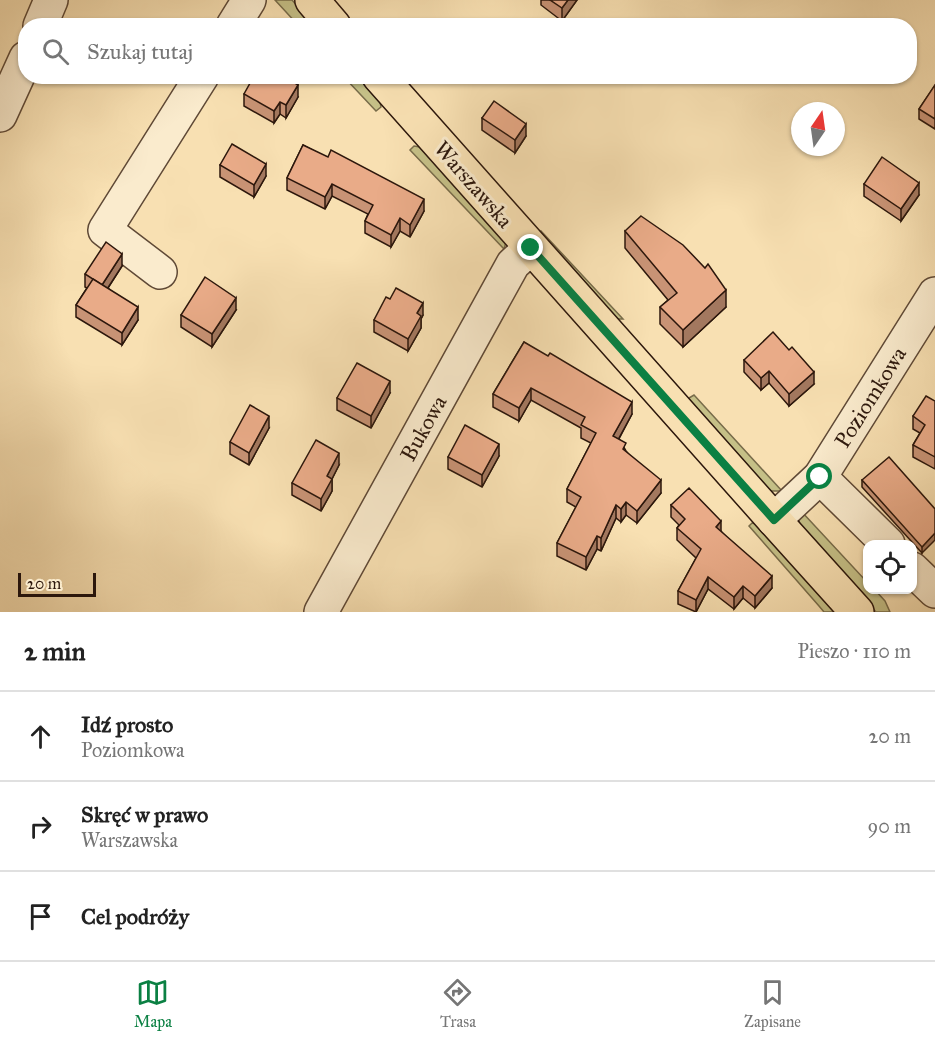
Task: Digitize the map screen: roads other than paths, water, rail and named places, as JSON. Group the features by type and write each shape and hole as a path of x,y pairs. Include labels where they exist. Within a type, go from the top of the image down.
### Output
{"main road":[{"path":"312,0 327,18"},
{"name":"Warszawska","path":"387,84 857,612"}],"street":[{"path":"43,18 51,0"},
{"path":"238,18 249,0"},
{"path":"0,115 18,76"},
{"path":"159,272 105,230 197,84"},
{"name":"Bukowa","path":"321,612 513,264 531,248"},
{"name":"Poziomkowa","path":"774,520 820,477 935,294"},
{"path":"820,477 884,540"},
{"path":"917,574 935,591"}]}
